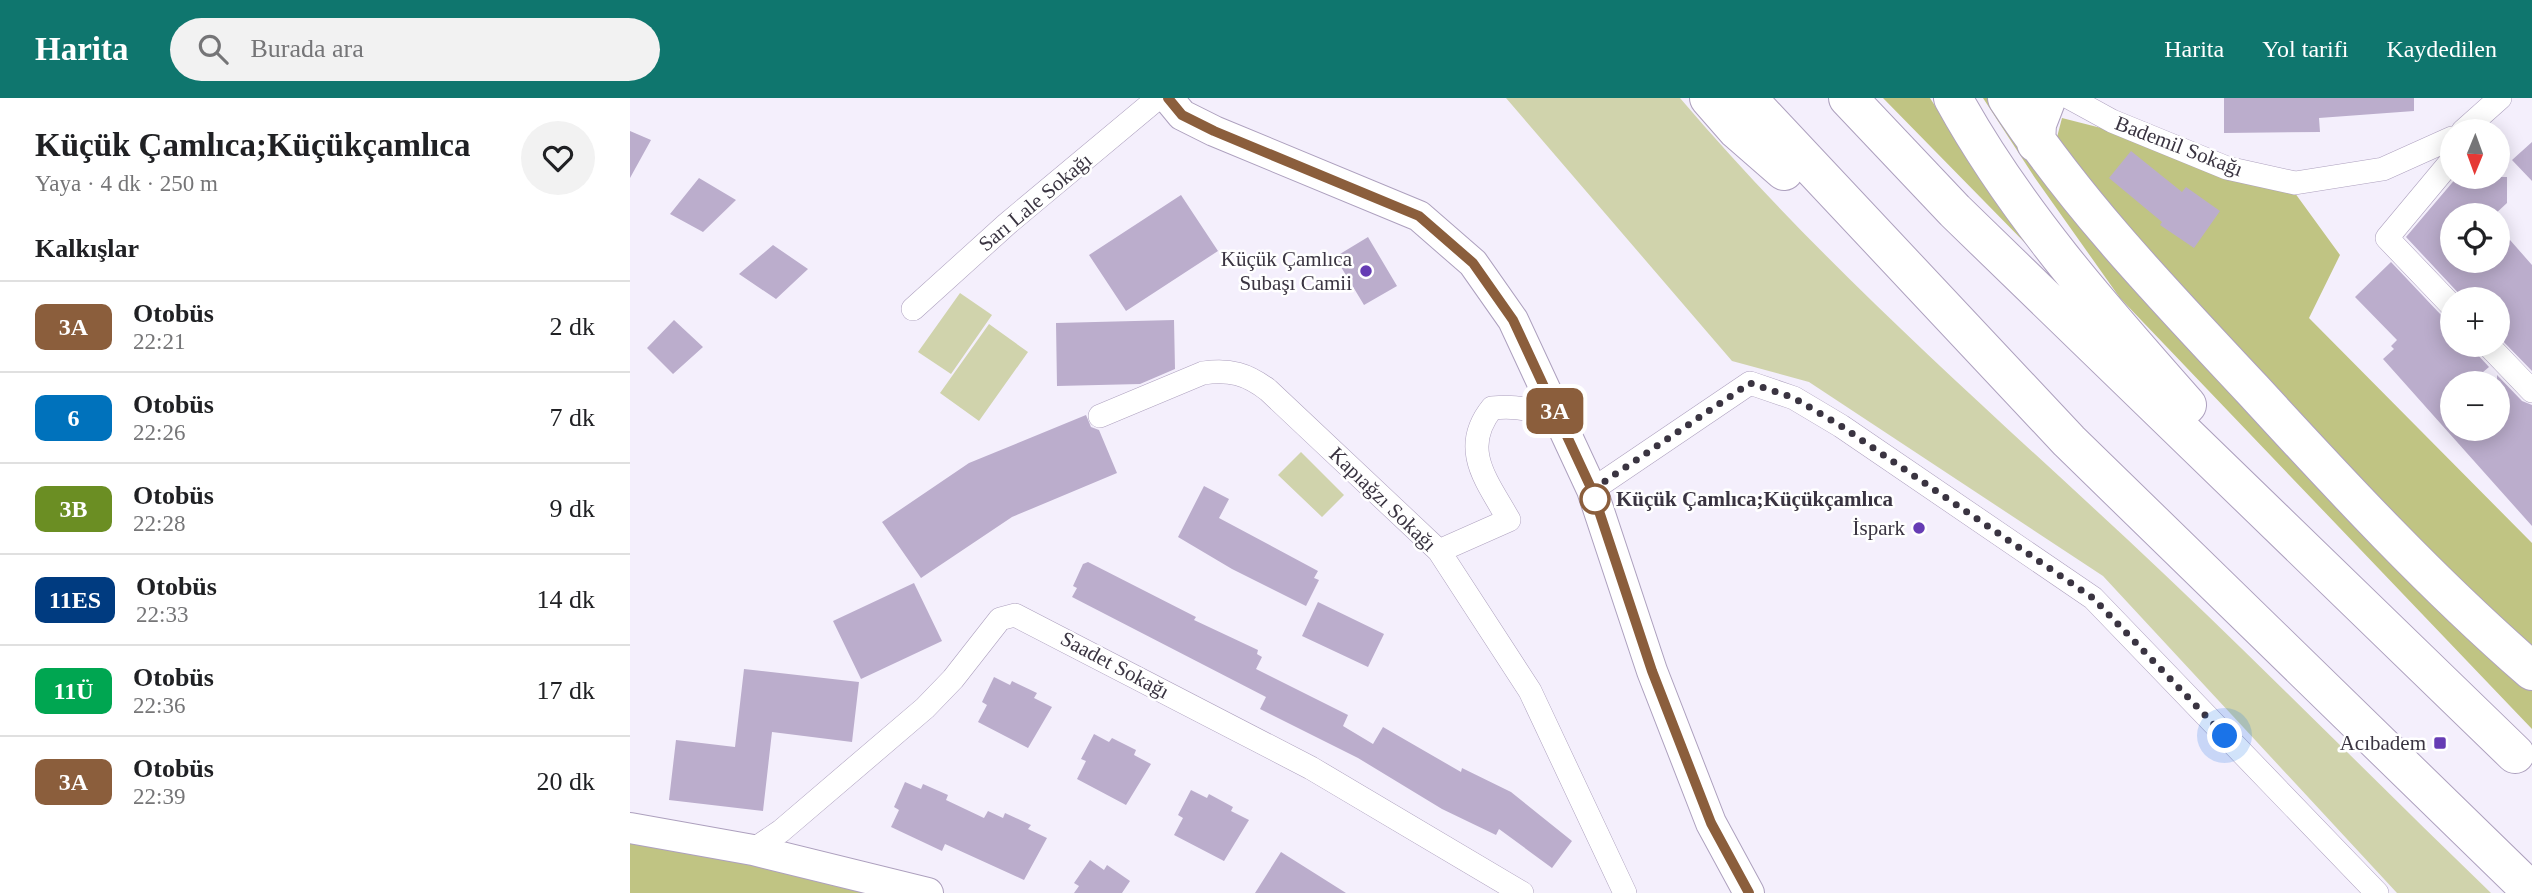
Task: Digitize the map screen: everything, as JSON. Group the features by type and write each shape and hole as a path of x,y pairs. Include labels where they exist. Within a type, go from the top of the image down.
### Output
{"highway":[{"path":"1709,98 1737,130 1934,300"},
{"path":"1747,98 2069,441 2532,892"},
{"path":"1847,98 1955,211 2524,763"},
{"path":"1953,98 2009,184 2084,289 2237,462 2524,763"},
{"path":"2007,98 2036,143 2130,258 2397,545 2532,671"},
{"path":"2036,143 2037,124 2047,98"}],"street":[{"name":"Sarı Lale Sokağı","path":"913,309 1007,224 1158,98"},
{"path":"1168,98 1182,115 1214,131 1419,216 1473,263 1513,320 1592,490 1672,722 1711,823 1749,893"},
{"name":"Bademil Sokağı","path":"2070,98 2112,121 2227,168 2295,183 2383,169 2440,143"},
{"path":"2477,119 2502,98"},
{"path":"2485,119 2502,98"},
{"path":"2440,174 2387,238 2440,293"},
{"path":"2499,357 2532,391"},
{"name":"Kapıağzı Sokağı","path":"1100,416 1203,373 1219,371 1250,377 1439,551 1530,691 1625,893"},
{"path":"1592,490 1750,383 1794,398 1841,426 2093,598 2377,893"},
{"path":"1439,551 1509,520 1478,464 1476,439 1482,421 1492,408 1516,405 1560,422"},
{"name":"Saadet Sokağı","path":"753,850 792,822 925,708 953,679 1000,619 1015,615 1311,768 1522,893"},
{"path":"630,828 753,850 928,893"}],"green space":[{"path":"1506,98 1680,98 1786,214 1897,325 2173,582 2491,893 2397,893 2103,576 1809,382 1732,361"},
{"path":"1883,98 1930,98 1982,179 2036,254"},
{"path":"1983,98 1993,98 2532,685 2532,729 2120,298 2035,178"},
{"path":"2062,118 2281,174 2340,255 2309,318 2532,543 2532,652 2201,318 2056,141"},
{"path":"960,293 992,315 951,374 918,352"},
{"path":"989,324 1028,352 979,421 940,393"},
{"path":"1301,452 1344,495 1322,517 1278,475"},
{"path":"630,835 884,893 630,893"}],"building":[{"path":"2224,98 2414,98 2414,111 2319,118 2320,132 2224,133"},
{"path":"630,131 651,140 630,178"},
{"path":"2532,142 2532,181 2512,160"},
{"path":"2131,151 2182,192 2186,187 2220,211 2194,248 2160,225 2162,222 2109,178"},
{"path":"699,178 736,200 703,232 670,214"},
{"path":"2447,189 2507,189 2507,203 2440,203 2440,273 2510,273 2510,240 2532,265 2532,371 2510,348 2510,287 2453,287 2406,237"},
{"path":"1181,195 1218,251 1126,311 1089,255"},
{"name":"Küçük Çamlıca Subaşı Camii","path":"1368,237 1397,286 1364,305 1335,257"},
{"path":"773,245 808,269 776,299 739,274"},
{"path":"2391,262 2440,314 2440,357 2480,357 2489,367 2484,371 2440,371 2440,423 2383,359 2394,349 2391,346 2397,340 2355,297"},
{"path":"674,320 703,347 673,374 647,348"},
{"path":"1174,320 1175,369 1140,384 1057,386 1056,323"},
{"path":"2510,389 2522,401 2532,405 2532,526 2456,441 2510,441"},
{"path":"1086,415 1091,427 1099,430 1117,473 1012,517 921,578 882,522 969,463"},
{"path":"1204,486 1229,499 1219,518 1318,571 1314,578 1319,580 1306,606 1232,569 1178,537"},
{"path":"1088,562 1196,617 1194,620 1258,650 1257,654 1262,657 1256,669 1348,715 1343,726 1373,744 1383,727 1461,772 1462,768 1511,792 1572,841 1552,868 1499,829 1496,835 1442,809 1358,758 1260,709 1266,697 1072,597 1077,588 1073,586 1083,564"},
{"path":"914,583 942,641 861,679 833,621"},
{"path":"1318,602 1384,634 1368,667 1302,636"},
{"path":"744,669 859,682 852,742 772,732 763,811 669,800 676,740 735,747"},
{"path":"994,677 1010,685 1012,681 1037,693 1034,698 1052,707 1028,748 978,722 987,705 982,702"},
{"path":"1094,734 1109,742 1112,738 1136,750 1134,755 1151,764 1126,805 1077,779 1086,761 1081,759"},
{"path":"905,782 921,789 923,784 948,795 946,800 984,818 988,811 1003,818 1005,813 1031,825 1028,829 1047,838 1024,880 945,844 942,851 891,827 899,810 894,807"},
{"path":"1191,790 1207,798 1209,794 1233,807 1231,811 1249,820 1224,861 1174,835 1183,818 1178,815"},
{"path":"1281,852 1346,893 1255,893"},
{"path":"1090,860 1104,870 1107,865 1130,881 1122,893 1074,893 1079,886 1074,883"}],"bus line":[{"name":"3A","path":"1168,98 1182,115 1214,131 1343,182 1419,216 1473,263 1513,320 1592,490 1652,671 1711,823 1749,893"}],"place":[{"name":"Küçük Çamlıca Subaşı Camii","path":"1366,271"},
{"name":"Küçük Çamlıca;Küçükçamlıca","path":"1595,499"},
{"name":"İspark","path":"1919,528"},
{"name":"Acıbadem","path":"2440,743"}],"route":[{"path":"1595,499 1592,490 1750,383 1794,398 1841,426 2093,598 2225,736"}]}
